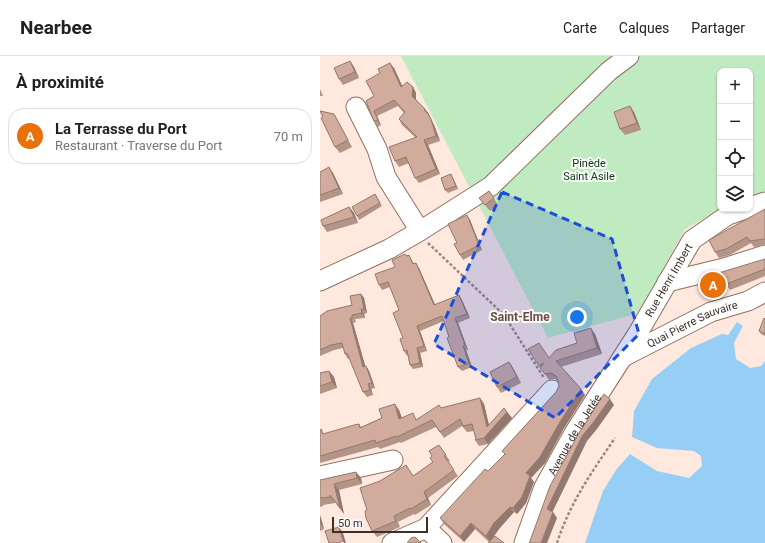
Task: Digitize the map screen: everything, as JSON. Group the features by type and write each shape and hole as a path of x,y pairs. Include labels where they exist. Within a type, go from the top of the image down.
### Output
{"street":[{"path":"320,281 390,249 491,186 609,71 629,56"},
{"path":"356,107 377,149 386,177 419,232"},
{"path":"753,206 765,202"},
{"name":"Rue Henri Imbert","path":"638,333 692,240 728,215 736,212"},
{"path":"667,282 724,268 765,255"},
{"name":"Quai Pierre Sauvaire","path":"621,358 711,312 748,301 765,292"},
{"name":"Avenue de la Jetée","path":"524,543 544,487 574,433 638,333"},
{"path":"392,543 426,528 552,390"},
{"path":"320,476 393,460"},
{"path":"426,528 442,543"}],"path":[{"path":"419,232 504,315 552,390"},
{"path":"557,543 562,528 582,485 615,438"}],"highlighted area":[{"path":"502,192 612,239 639,334 555,418 434,344"}],"green space":[{"name":"Pinède Saint Asile","path":"401,56 765,56 765,191 753,196 753,68 717,68 717,211 685,229 639,313 548,338"}],"water":[{"path":"737,322 743,326 734,343 736,359 750,368 761,366 765,361 765,543 585,543 603,491 616,470 630,454 657,471 689,478 702,466 701,456 694,451 657,448 632,437 634,411 652,379 691,348 722,334 728,335"}],"building":[{"path":"350,61 355,72 339,79 334,68"},
{"path":"390,63 401,87 407,82 413,87 412,96 425,109 424,110 431,119 436,136 424,140 436,169 415,178 406,157 395,161 389,147 417,137 399,119 405,112 394,100 374,111 378,120 374,121 366,101 374,96 366,81 380,73 378,69"},
{"path":"630,106 637,123 620,129 614,112"},
{"path":"320,111 334,114 348,140 335,147 321,118 323,117"},
{"path":"329,167 339,188 320,195 320,172"},
{"path":"451,174 456,186 445,190 441,178"},
{"path":"489,191 494,198 485,205 479,198"},
{"path":"375,194 380,203 357,216 352,207"},
{"path":"349,207 354,217 323,226 321,220"},
{"path":"765,209 765,239 750,241 747,237 726,249 715,252 709,240"},
{"path":"467,215 479,245 460,255 454,244 457,243 448,224"},
{"path":"405,254 406,256 409,255 413,264 416,263 434,305 459,295 467,314 455,318 465,345 463,346 469,363 458,367 447,338 449,337 442,316 417,326 424,346 417,348 420,363 410,365 407,350 404,351 400,339 403,338 393,313 399,310 388,282 379,285 375,274 395,267 392,260"},
{"path":"765,259 765,269 726,284 724,281 706,288 702,278"},
{"path":"361,294 364,309 361,309 362,313 352,315 352,318 350,318 363,367 366,366 372,383 368,384 370,390 363,392 347,353 345,354 342,343 331,345 320,350 320,316 327,311 352,305 350,296"},
{"path":"764,318 765,319 765,334 759,331"},
{"path":"591,328 597,348 556,361 581,389 540,457 526,473 530,476 522,497 513,508 510,507 494,523 486,536 471,523 460,536 440,518 485,469 488,471 505,454 502,451 556,392 559,386 556,376 551,373 545,374 540,368 544,363 539,366 528,349 539,343 549,358 556,350 577,343 574,333"},
{"path":"509,362 517,377 497,387 490,372"},
{"path":"329,371 332,382 320,386 320,373"},
{"path":"604,394 610,399 582,436 547,509 553,512 541,543 529,543 550,486 579,433"},
{"path":"480,398 487,427 504,408 507,412 484,438 475,440 472,424 463,426 460,419 440,432 432,420 397,437 396,436 376,443 375,440 320,456 321,429 323,434 359,424 360,428 382,418 379,409 395,404 399,419 413,413 416,420 439,405 441,408"},
{"path":"439,445 446,455 444,456 454,470 424,492 427,499 411,509 410,508 394,516 396,521 372,531 366,518 365,511 367,510 360,488 380,481 406,465 413,476 433,462 430,458 432,456 429,451"},
{"path":"356,472 357,478 334,484 340,508 330,495 331,497 320,498 320,480"},
{"path":"339,527 343,541 338,543 329,543 325,531"},
{"path":"495,536 504,543 488,543"},
{"path":"415,537 421,543 407,543 411,538"}],"place":[{"name":"La Terrasse du Port","path":"713,285"}],"district":[{"name":"Saint-Elme","path":"520,317"}]}
